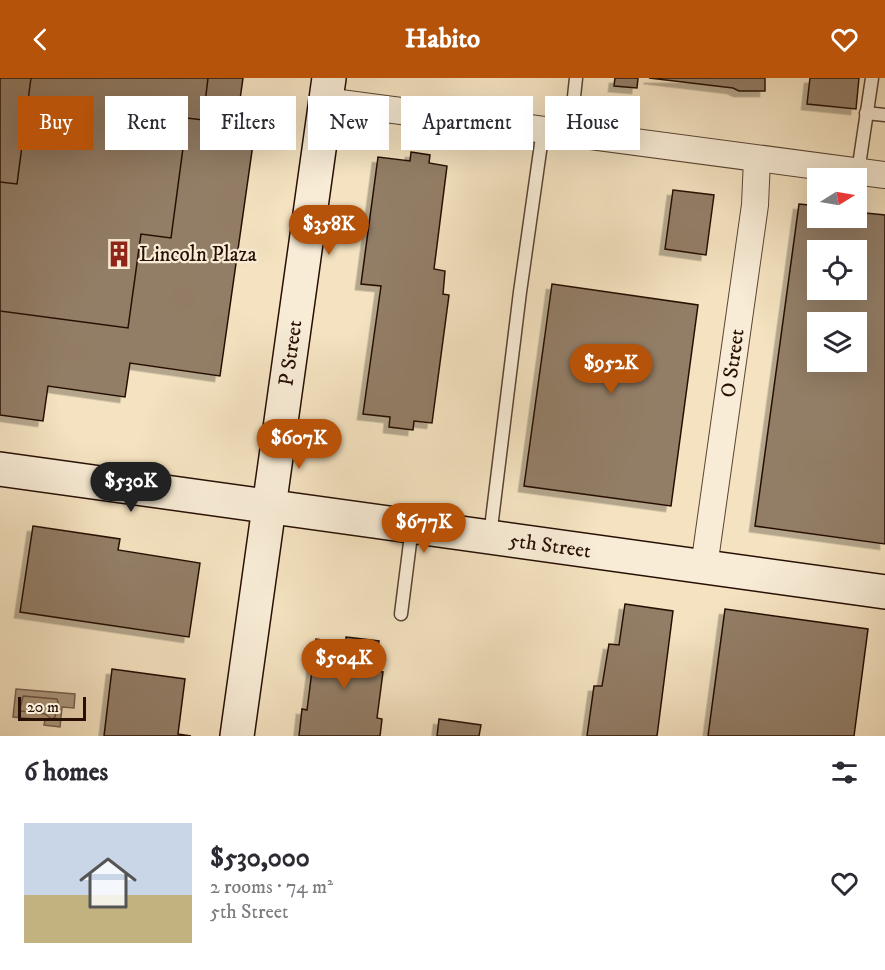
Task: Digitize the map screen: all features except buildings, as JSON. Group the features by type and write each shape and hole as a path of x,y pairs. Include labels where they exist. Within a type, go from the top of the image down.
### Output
{"street":[{"path":"327,90 543,130"},
{"name":"P Street","path":"237,736 327,90"},
{"path":"640,143 827,168"},
{"name":"O Street","path":"704,567 755,205 757,159"},
{"path":"867,173 885,176"},
{"name":"5th Street","path":"0,469 885,592"}],"lane":[{"path":"574,96 576,78"},
{"path":"859,168 872,78"},
{"path":"866,113 885,115"},
{"path":"490,537 543,130"},
{"path":"401,614 412,526"}],"water":[{"path":"16,689 75,694 74,708 62,707 60,727 44,725 45,720 13,717"}],"place":[{"name":"Lincoln Plaza","path":"119,254"}]}
